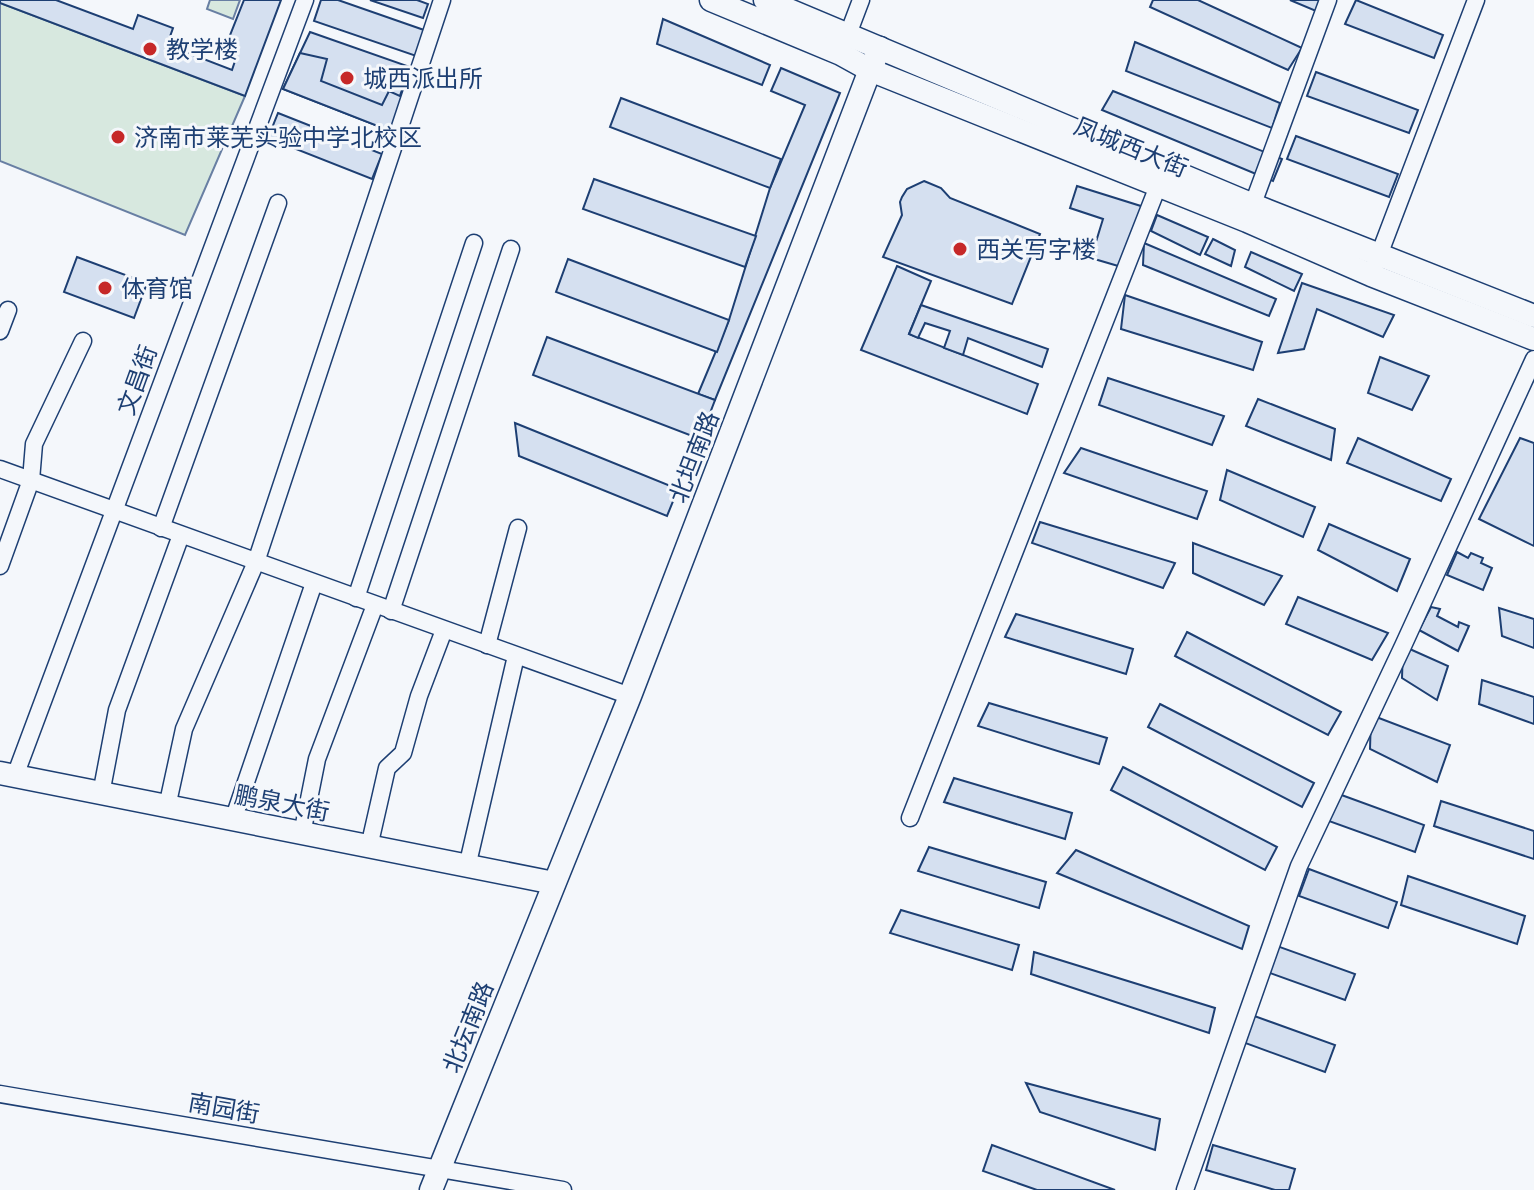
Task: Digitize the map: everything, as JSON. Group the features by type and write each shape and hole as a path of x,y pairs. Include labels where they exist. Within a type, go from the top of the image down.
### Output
{"main road":[{"name":"凤城西大街","path":"711,0 844,44 880,48 1534,339"},
{"name":"凤城西大街","path":"765,0 844,44 870,70 1158,186 1250,213"},
{"name":"北坦南路","path":"554,883 630,696 880,48"},
{"name":"凤城西大街","path":"1375,266 1523,303 1534,316"},
{"path":"1478,316 1523,303"},
{"name":"鹏泉大街","path":"7,775 554,883"},
{"name":"北坛南路","path":"431,1190 554,883"}],"street":[{"name":"文昌街","path":"7,775 305,0"},
{"path":"167,807 184,729 256,562 442,0"},
{"path":"844,44 861,0"},
{"path":"1250,213 1328,0"},
{"path":"1375,266 1476,0"},
{"path":"910,818 1158,186"},
{"path":"161,528 278,203"},
{"path":"356,598 474,243"},
{"path":"302,834 317,759 383,608 511,249"},
{"path":"0,331 8,310"},
{"path":"0,566 31,480 34,444 83,341"},
{"path":"1185,1190 1299,866 1534,359"},
{"path":"0,469 630,696"},
{"path":"487,645 518,528"},
{"path":"101,794 117,710 181,535"},
{"path":"233,820 314,583"},
{"path":"369,847 387,768 403,753 419,696 444,630"},
{"path":"467,867 516,656"},
{"name":"南园街","path":"0,1094 563,1190"}],"shaded area":[{"path":"210,0 240,0 233,19 207,9"},
{"path":"0,3 245,96 185,235 0,161"}],"building":[{"name":"教学楼","path":"0,0 56,0 133,29 138,15 173,28 167,45 232,70 236,58 223,53 244,0 281,0 245,96 0,3"},
{"path":"321,0 338,0 424,30 422,58 314,21"},
{"path":"370,0 417,0 428,4 423,18"},
{"path":"1153,0 1198,0 1302,48 1288,70 1150,7"},
{"path":"1290,0 1321,0 1316,11"},
{"path":"1356,0 1443,35 1434,58 1345,24"},
{"path":"663,19 770,65 762,85 657,44"},
{"name":"城西派出所","path":"310,32 410,67 388,130 283,89"},
{"path":"1135,42 1280,103 1272,128 1126,71"},
{"path":"300,53 327,59 321,81 382,105 389,91 409,100 398,134 283,89"},
{"path":"781,68 840,93 715,400 698,394 729,320 770,188 805,105 771,91"},
{"path":"1316,72 1418,110 1409,133 1307,96"},
{"path":"1113,91 1282,159 1273,181 1102,110"},
{"path":"621,98 781,159 770,188 610,127"},
{"path":"278,113 382,154 372,179 268,138"},
{"path":"1296,136 1398,174 1389,197 1287,159"},
{"path":"594,179 756,236 745,267 583,209"},
{"name":"西关写字楼","path":"924,181 941,188 950,198 1040,234 1012,304 883,257 902,215 902,197 907,189"},
{"path":"1077,186 1144,207 1125,268 1091,258 1103,219 1070,208"},
{"path":"1157,215 1208,237 1200,255 1151,231"},
{"path":"1213,239 1235,250 1231,266 1205,254"},
{"path":"1144,243 1276,299 1269,316 1143,265"},
{"path":"1251,252 1302,274 1294,291 1245,267"},
{"name":"体育馆","path":"77,257 147,283 134,318 64,292"},
{"path":"568,259 729,320 717,352 556,292"},
{"path":"897,266 931,281 909,334 1038,384 1027,414 861,350"},
{"path":"1302,283 1394,315 1383,337 1317,309 1304,349 1278,353"},
{"path":"1125,295 1262,342 1253,370 1121,329"},
{"path":"921,305 1048,349 1042,367 968,338 963,355 944,348 950,331 925,323 918,338 909,334"},
{"path":"547,337 715,400 700,439 533,375"},
{"path":"1380,357 1429,376 1412,410 1368,393"},
{"path":"1108,378 1224,416 1212,445 1099,405"},
{"path":"1258,399 1335,429 1331,460 1246,426"},
{"path":"515,423 678,489 667,516 519,456"},
{"path":"1358,438 1451,479 1441,501 1347,463"},
{"path":"1520,438 1534,443 1534,546 1479,519"},
{"path":"1081,448 1207,491 1197,519 1064,473"},
{"path":"1227,470 1315,507 1303,537 1220,500"},
{"path":"1040,522 1175,563 1163,588 1032,543"},
{"path":"1329,524 1410,559 1397,591 1318,550"},
{"path":"1193,543 1282,576 1264,605 1193,573"},
{"path":"1457,552 1468,558 1471,553 1483,558 1481,563 1492,568 1483,590 1447,575"},
{"path":"1298,597 1388,633 1372,660 1286,624"},
{"path":"1431,607 1440,609 1437,616 1458,627 1459,622 1469,626 1458,651 1419,630"},
{"path":"1499,608 1534,619 1534,648 1502,636"},
{"path":"1016,614 1133,649 1126,674 1005,637"},
{"path":"1187,632 1341,712 1328,735 1175,656"},
{"path":"1403,646 1448,666 1437,700 1402,678"},
{"path":"1482,680 1534,697 1534,724 1479,704"},
{"path":"989,703 1107,738 1099,764 978,726"},
{"path":"1160,704 1314,783 1302,807 1148,727"},
{"path":"1371,715 1450,745 1437,782 1370,749"},
{"path":"1123,767 1277,847 1265,870 1111,790"},
{"path":"954,778 1072,813 1065,839 944,802"},
{"path":"1336,793 1424,825 1415,852 1326,820"},
{"path":"1441,801 1534,831 1534,859 1434,826"},
{"path":"929,847 1046,882 1039,908 918,871"},
{"path":"1076,850 1249,926 1242,949 1057,873"},
{"path":"1309,869 1397,902 1388,928 1299,896"},
{"path":"1408,876 1525,916 1517,944 1401,905"},
{"path":"901,910 1019,945 1012,970 890,933"},
{"path":"1266,942 1355,974 1345,1000 1256,968"},
{"path":"1034,952 1215,1008 1209,1033 1031,974"},
{"path":"1246,1013 1335,1045 1325,1072 1237,1040"},
{"path":"1026,1083 1160,1119 1155,1150 1040,1112"},
{"path":"992,1145 1115,1190 1037,1190 983,1171"},
{"path":"1213,1145 1295,1169 1289,1190 1275,1190 1206,1170"}],"place":[{"name":"教学楼","path":"150,49"},
{"name":"城西派出所","path":"347,78"},
{"name":"济南市莱芜实验中学北校区","path":"118,137"},
{"name":"西关写字楼","path":"960,249"},
{"name":"体育馆","path":"105,288"}]}
